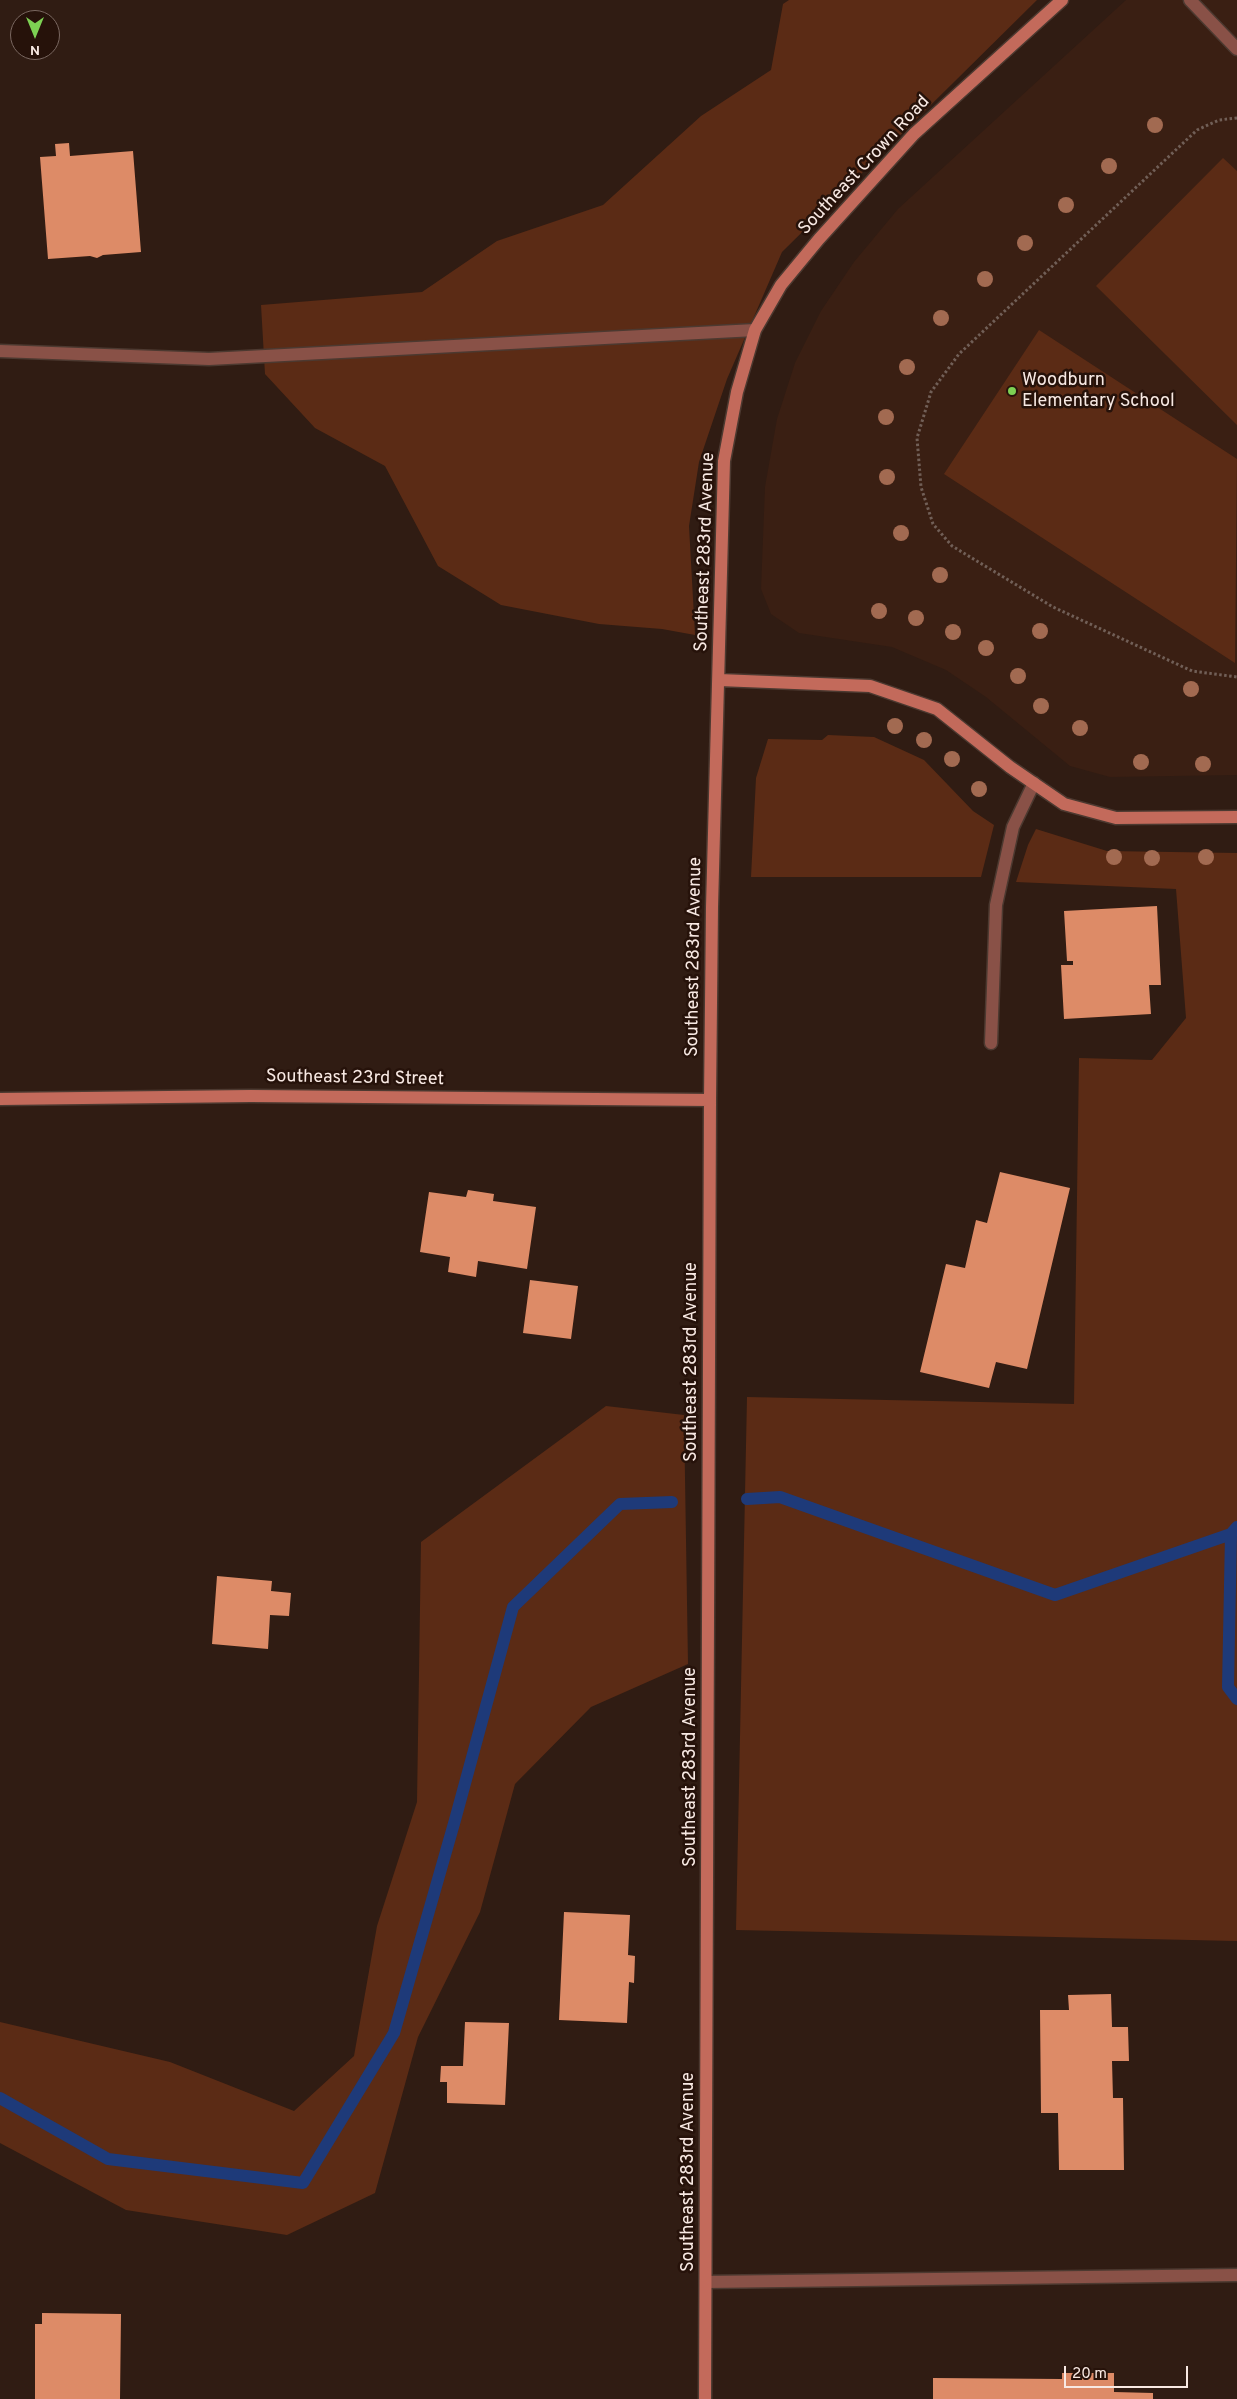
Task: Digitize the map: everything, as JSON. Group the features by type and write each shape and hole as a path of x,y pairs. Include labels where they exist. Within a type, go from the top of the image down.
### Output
{"street":[{"name":"Southeast Crown Road","path":"755,330 780,285 914,134 1062,0"},
{"name":"Southeast 283rd Avenue","path":"705,2399 712,907 724,461 737,392 755,330"},
{"path":"719,680 870,686 937,708 1064,804 1116,818 1237,817"},
{"name":"Southeast 23rd Street","path":"0,1099 250,1096 710,1100"}],"lane":[{"path":"1190,0 1237,49"},
{"path":"0,351 209,359 755,330"},
{"path":"991,1043 996,904 1013,827 1034,783"},
{"path":"706,2282 1237,2275"}],"path":[{"path":"1237,118 1218,120 1197,130 959,354 931,392 917,438 921,487 933,524 952,546 1062,611 1192,670 1237,677"}],"shaded area":[{"path":"789,0 1037,0 782,252 727,379 699,462 689,526 695,635 662,629 599,624 501,605 438,566 385,466 315,428 265,374 261,305 422,292 497,241 603,205 701,116 771,70 783,4"},
{"name":"Woodburn Elementary School","path":"1126,0 1237,0 1237,775 1110,777 1070,766 986,697 946,670 892,647 799,633 771,614 761,589 765,487 777,419 795,363 821,311 854,262 898,209"},
{"path":"1223,158 1237,171 1237,425 1096,286"},
{"path":"1039,330 1237,459 1235,663 944,474"},
{"path":"828,735 874,737 924,760 973,811 994,825 981,877 751,877 756,778 768,739 822,740"},
{"path":"1036,829 1107,851 1237,853 1237,1941 736,1930 747,1397 1074,1404 1079,1058 1152,1060 1186,1018 1176,889 1016,882 1028,845"},
{"path":"606,1406 684,1415 688,1664 591,1707 515,1784 480,1912 418,2037 375,2193 287,2235 126,2210 0,2143 0,2022 170,2062 294,2111 354,2056 377,1926 417,1802 421,1542"}],"building":[{"path":"69,143 70,156 133,151 141,252 103,255 97,258 90,256 48,259 40,157 56,156 55,144"},
{"path":"1157,906 1161,985 1149,985 1151,1014 1064,1019 1061,965 1073,965 1073,961 1067,961 1064,911"},
{"path":"1000,1172 1070,1188 1027,1369 996,1362 989,1388 920,1372 946,1264 965,1268 976,1220 987,1223"},
{"path":"468,1190 494,1194 493,1201 536,1207 527,1269 478,1261 476,1277 448,1272 450,1257 420,1252 429,1192 466,1197"},
{"path":"530,1280 578,1286 571,1339 523,1333"},
{"path":"217,1576 272,1581 271,1591 291,1593 289,1616 270,1615 268,1649 212,1644"},
{"path":"564,1912 630,1915 628,1955 635,1956 634,1983 629,1982 627,2023 559,2020"},
{"path":"1111,1994 1112,2027 1128,2027 1129,2061 1112,2061 1113,2098 1123,2098 1124,2170 1059,2170 1058,2113 1041,2113 1040,2010 1069,2010 1068,1995"},
{"path":"465,2022 509,2023 505,2105 447,2103 447,2082 440,2082 441,2066 463,2066"},
{"path":"42,2313 121,2314 120,2399 35,2399 35,2324 42,2324"},
{"path":"1062,2373 1114,2373 1114,2392 1153,2393 1153,2399 933,2399 933,2378 1062,2379"}],"waterway":[{"path":"747,1499 780,1497 1055,1595 1231,1534 1237,1527"},
{"path":"0,2098 108,2159 303,2183 394,2033 513,1607 620,1504 672,1502"},
{"path":"1231,1534 1228,1687 1237,1699"}],"place":[{"name":"Woodburn Elementary School","path":"1012,391"}]}
